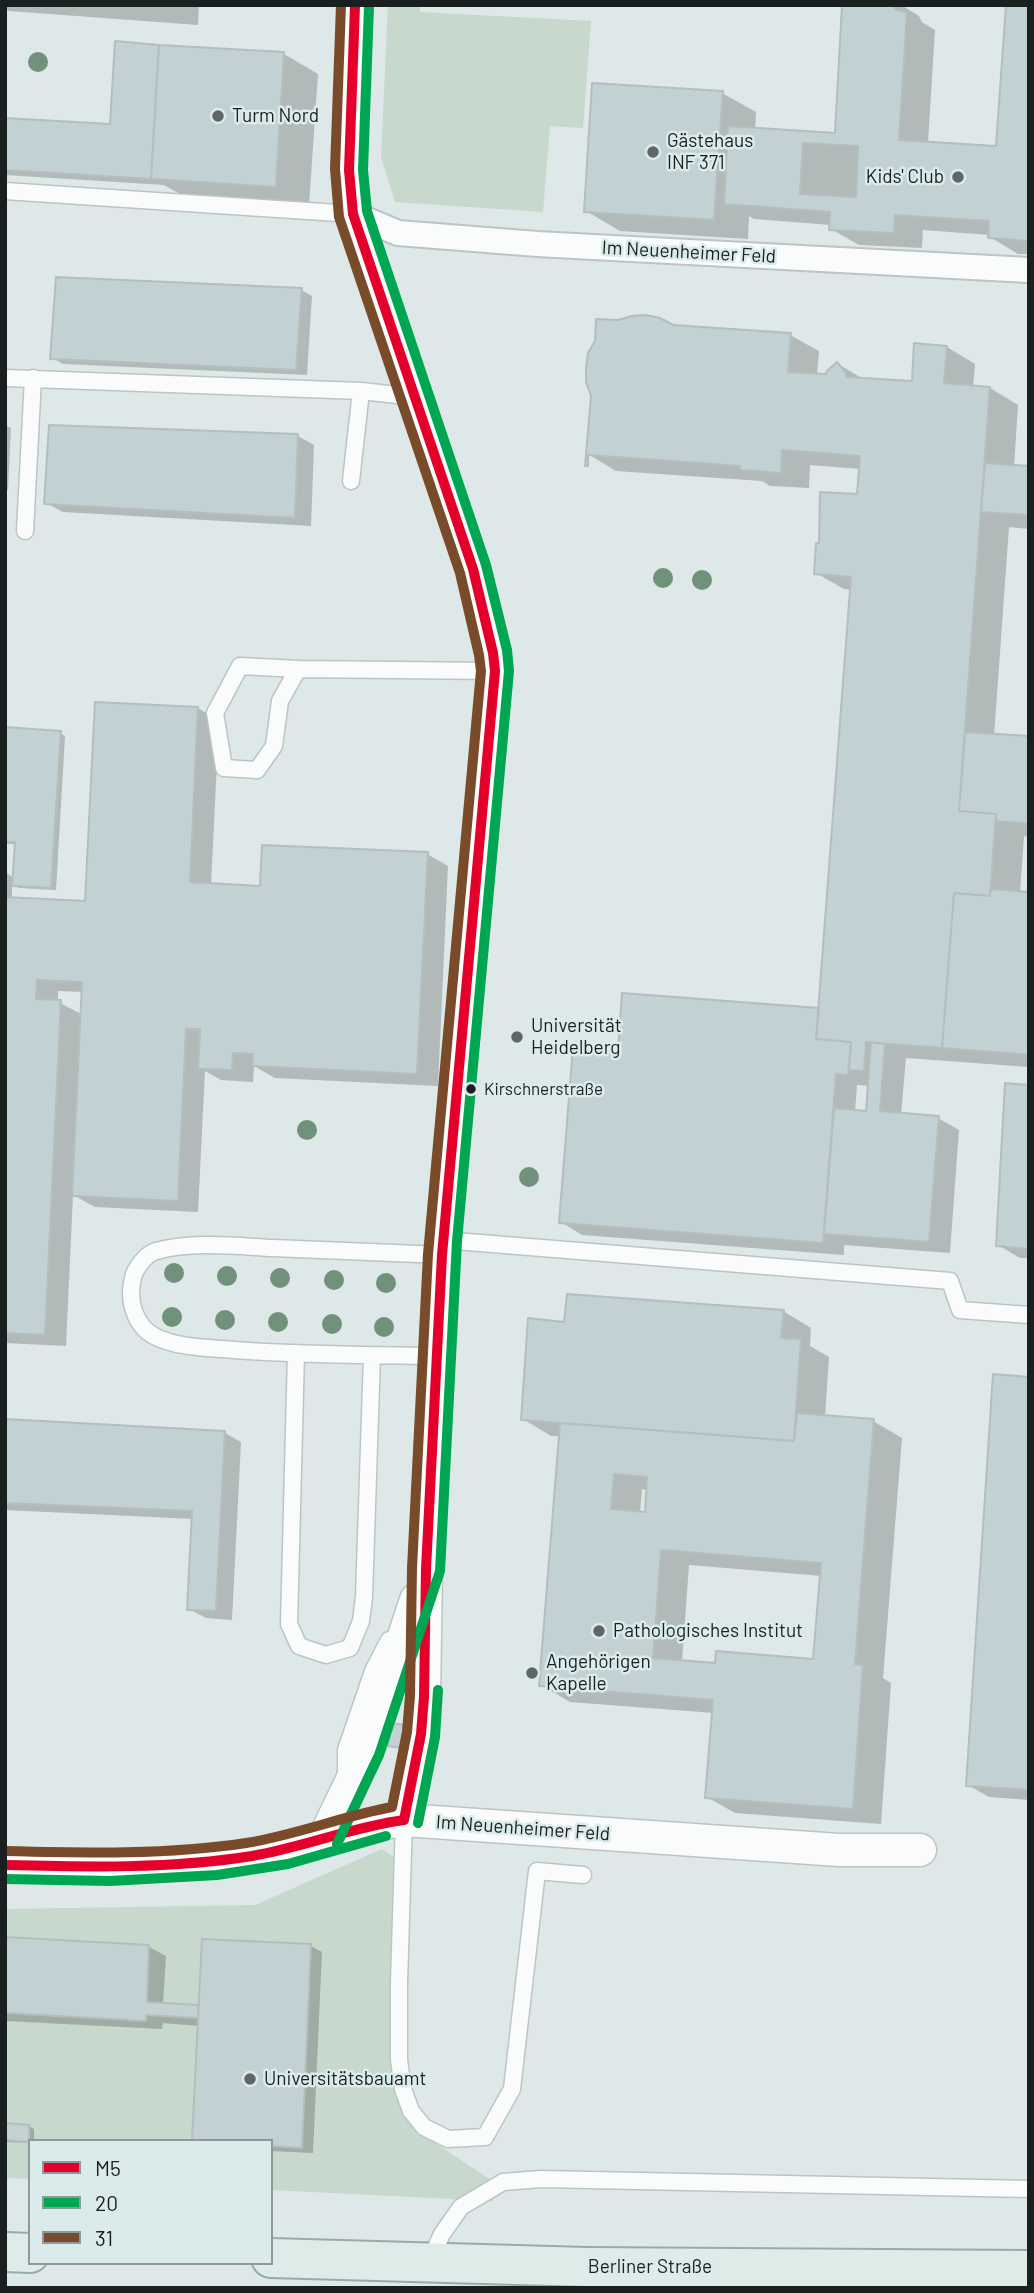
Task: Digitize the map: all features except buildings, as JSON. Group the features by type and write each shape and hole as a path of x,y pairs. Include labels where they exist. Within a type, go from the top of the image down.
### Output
{"main road":[{"path":"5,2252 28,2253"},
{"name":"Berliner Straße","path":"273,2259 587,2267 1029,2270"}],"street":[{"path":"355,5 349,170 353,214 473,569 495,671 443,1248 426,1569 424,1702 421,1734 404,1820"},
{"name":"Im Neuenheimer Feld","path":"353,214 398,233 537,244 1029,270"},
{"path":"324,1838 366,1751 426,1569"},
{"name":"Im Neuenheimer Feld","path":"5,1865 162,1866 287,1850 376,1823 404,1820 839,1850 920,1850"}],"lane":[{"path":"5,191 353,214"},
{"path":"5,378 361,391 416,397"},
{"path":"25,531 33,378"},
{"path":"351,481 361,391"},
{"path":"298,669 280,701 274,746 257,770 224,768 215,713 240,666 495,671"},
{"path":"436,1356 296,1353 207,1348 172,1343 154,1336 141,1325 132,1310 133,1277 141,1263 152,1252 177,1247 443,1248 950,1281 960,1310 1029,1315"},
{"path":"296,1353 289,1624 299,1647 326,1655 350,1648 361,1621 372,1355"},
{"path":"345,1792 346,1750 373,1671 426,1569"},
{"path":"385,1695 424,1702"},
{"path":"404,1820 399,1983 399,2060 402,2089 411,2111 424,2127 448,2139 485,2137 512,2089 537,1871 583,1875"},
{"path":"429,2262 442,2234 461,2207 503,2182 541,2179 1029,2189"}],"green space":[{"path":"388,5 420,5 420,12 591,21 583,128 550,126 543,212 395,202 381,157"},
{"path":"382,1849 394,1857 392,2067 429,2139 494,2182 493,2201 273,2190 273,2139 28,2139 28,2179 5,2178 5,1909 255,1905"}],"transit line":[{"name":"31","path":"5,1851 126,1852 216,1847 265,1840 392,1807 407,1732 412,1568 428,1254 481,671 460,573 339,217 335,169 341,5"},
{"name":"M5","path":"5,1865 129,1866 221,1860 271,1852 404,1820 421,1734 426,1569 442,1255 495,671 473,569 353,214 349,170 355,5"},
{"name":"20","path":"337,1844 379,1755 440,1571 457,1241 509,671 507,650 486,565 367,211 363,170 369,6"},
{"name":"20","path":"418,1823 435,1737 438,1690"},
{"name":"20","path":"5,1879 110,1881 217,1875 288,1864 386,1836"}],"place":[{"name":"Turm Nord","path":"218,116"},
{"name":"Gästehaus INF 371","path":"653,152"},
{"name":"Kids' Club","path":"958,177"},
{"name":"Universität Heidelberg","path":"517,1037"},
{"name":"Kirschnerstraße","path":"471,1089"},
{"name":"Pathologisches Institut","path":"599,1631"},
{"name":"Angehörigen Kapelle","path":"532,1673"},
{"name":"Universitätsbauamt","path":"250,2079"}]}
